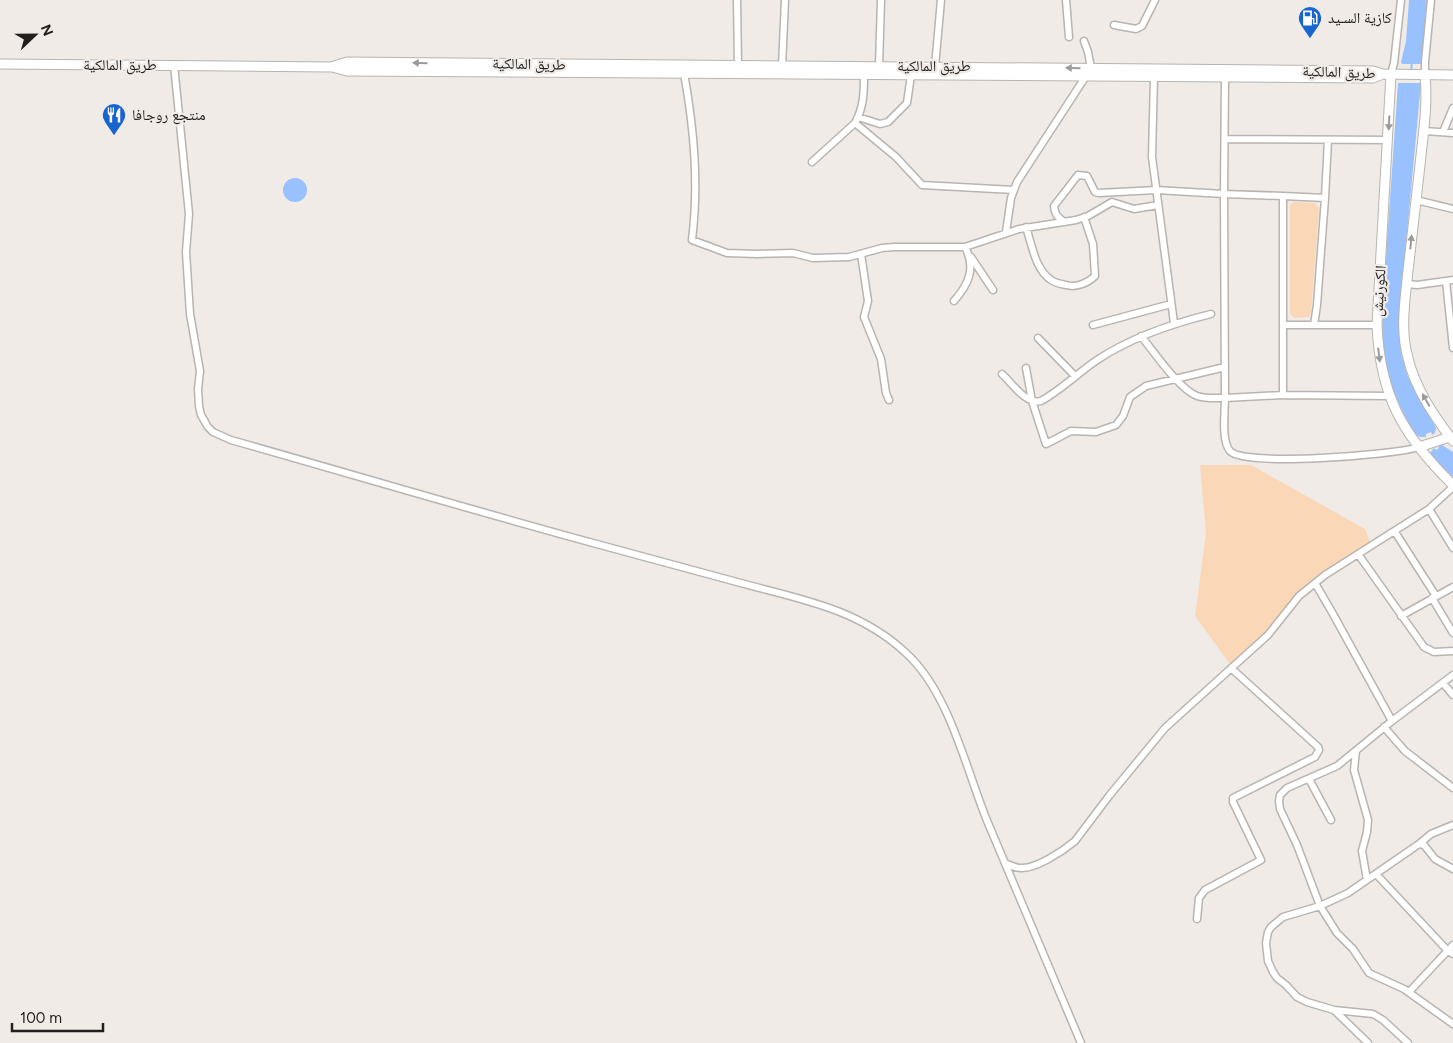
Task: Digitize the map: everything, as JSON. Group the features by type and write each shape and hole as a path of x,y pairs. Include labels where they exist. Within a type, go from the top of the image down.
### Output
{"main road":[{"name":"طريق المالكية","path":"0,64 174,64 331,67 346,62 684,73 782,66 810,70 879,66 999,67 1154,76 1168,73"},
{"path":"999,67 999,76"},
{"name":"طريق المالكية","path":"518,68 810,70 864,74 999,76 1088,72 1330,74 1373,71 1391,74 1453,75"},
{"name":"الكورنيش","path":"1391,74 1377,325 1379,358 1389,396 1404,425 1421,446 1433,466 1453,486"},
{"name":"الكورنيش","path":"1423,75 1427,92 1407,284 1404,333 1410,365 1425,398 1449,438"},
{"path":"1421,446 1449,438"}],"street":[{"path":"737,0 743,69"},
{"path":"782,66 785,0"},
{"path":"879,66 881,0"},
{"path":"935,67 941,0"},
{"path":"1066,0 1069,37"},
{"path":"1114,25 1136,29 1142,26 1155,0"},
{"path":"1391,74 1401,0"},
{"path":"1423,75 1431,0"},
{"path":"1006,232 1014,190 1088,72 1088,52 1084,41"},
{"path":"174,64 189,214 186,252 190,314 200,371 198,398 201,415 208,427 231,440 593,543 822,604 863,622 906,652 931,684 956,736 980,802 1081,1043"},
{"path":"684,73 692,119 694,146 696,194 692,240 715,250 735,254 793,253 813,258 849,257 882,248 894,247 965,247 1006,232 1084,217 1112,202 1134,209 1158,206"},
{"path":"812,162 857,120 864,96 864,74"},
{"path":"1225,74 1225,440 1229,451 1239,456 1284,459 1395,452 1421,446"},
{"path":"857,120 880,124 888,122 907,103 911,75"},
{"path":"1154,76 1152,156 1174,323"},
{"path":"1443,132 1453,108"},
{"path":"857,120 922,185 1014,190"},
{"path":"1424,130 1453,133"},
{"path":"1225,139 1388,140"},
{"path":"1314,325 1328,140"},
{"path":"1065,222 1058,217 1054,206 1078,175 1087,176 1094,192 1156,190 1325,198"},
{"path":"1282,396 1283,196"},
{"path":"1416,200 1453,209"},
{"path":"1026,227 1037,263 1052,281 1070,286 1089,283 1095,276 1093,244 1084,217"},
{"path":"965,247 993,290"},
{"path":"860,254 868,301 864,313 865,322 881,359 886,393 890,400"},
{"path":"954,301 966,284 970,272 970,256"},
{"path":"1407,284 1417,285 1449,281 1453,348"},
{"path":"1093,325 1171,304"},
{"path":"1002,374 1025,396 1037,402 1046,398 1112,350 1174,323 1211,314"},
{"path":"1283,325 1377,325"},
{"path":"1141,336 1177,379 1199,397 1389,396"},
{"path":"1038,338 1075,376"},
{"path":"1026,368 1032,401 1046,444 1071,431 1096,432 1112,427 1121,419 1128,400 1138,390 1150,385 1225,367"},
{"path":"1005,863 1018,868 1025,868 1058,854 1075,841 1104,802 1165,728 1187,706 1268,635 1299,596 1314,583 1429,509 1453,486"},
{"path":"1429,509 1453,548"},
{"path":"1395,532 1453,633"},
{"path":"1358,554 1424,647 1434,652 1453,651"},
{"path":"1314,583 1392,721"},
{"path":"1401,616 1453,587"},
{"path":"1197,919 1199,898 1205,890 1261,860 1233,798 1316,757 1319,750 1318,747 1231,668"},
{"path":"1453,675 1384,727 1337,766 1282,791 1279,801 1280,809 1297,845 1320,906 1336,933 1353,949 1369,972 1409,992 1453,1024"},
{"path":"1443,683 1453,696"},
{"path":"1384,727 1405,751 1453,788"},
{"path":"1356,751 1354,770 1368,820 1362,850 1367,880"},
{"path":"1309,779 1331,820"},
{"path":"1408,1043 1374,1014 1334,1010 1297,997 1286,984 1277,978 1267,954 1267,937 1274,924 1291,914 1320,906 1348,893 1431,834 1453,825"},
{"path":"1419,844 1424,845 1435,859 1453,869"},
{"path":"1376,874 1450,952"},
{"path":"1409,992 1450,952 1453,945"},
{"path":"1334,1010 1368,1043"}],"shaded area":[{"path":"1293,202 1315,203 1319,208 1311,313 1309,317 1294,318 1290,314 1290,205"},
{"path":"1200,465 1251,465 1365,529 1371,544 1302,588 1267,633 1230,664 1195,616 1206,533"}],"water":[{"path":"1409,0 1427,0 1421,64 1402,64 1401,62 1406,41"},
{"path":"1398,83 1421,83 1399,319 1401,353 1408,377 1436,428 1435,433 1432,435 1431,432 1426,434 1426,437 1416,435 1405,417 1390,384 1382,342"},
{"path":"295,178 303,182 307,190 303,198 295,202 287,198 283,190 287,182"},
{"path":"1438,445 1442,445 1453,452 1453,477 1431,456 1430,453 1434,448 1436,450 1439,448"}],"waterway":[{"path":"1411,72 1412,62"}],"place":[{"name":"كازية السـيد","path":"1310,39"},
{"name":"منتجع روجافا","path":"114,136"}]}
